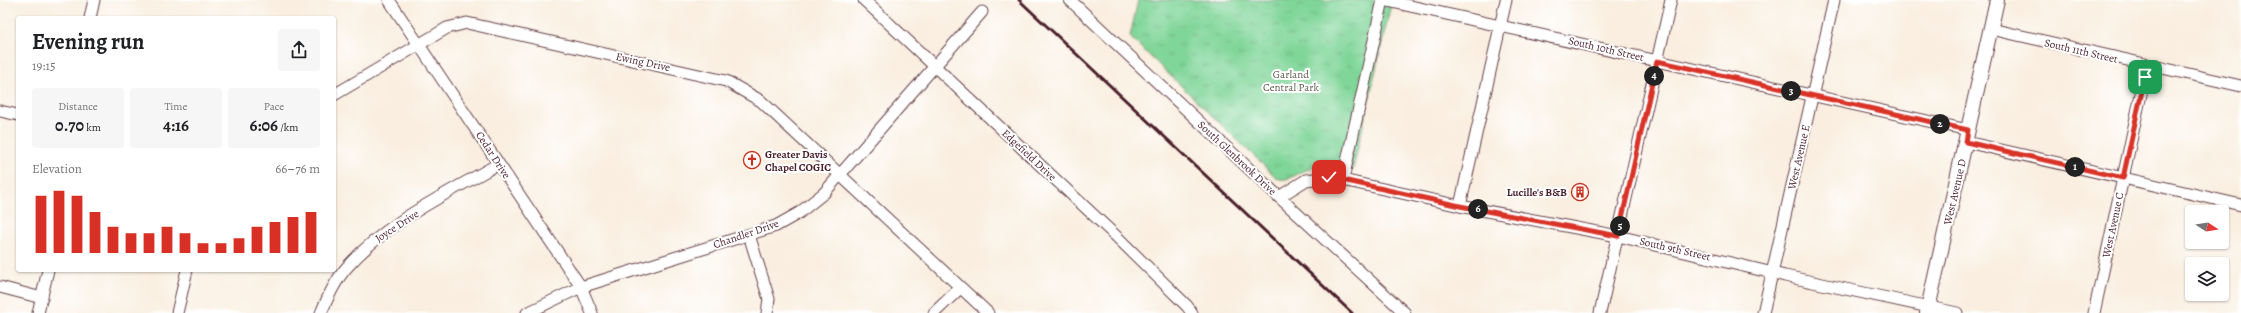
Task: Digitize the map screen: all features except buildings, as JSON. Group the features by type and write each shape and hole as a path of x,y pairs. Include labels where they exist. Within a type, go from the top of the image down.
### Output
{"main road":[{"name":"West Avenue D","path":"1928,310 1997,0"}],"street":[{"path":"90,16 94,0"},
{"name":"Cedar Drive","path":"389,0 581,287 592,313"},
{"name":"Edgefield Drive","path":"864,0 1118,238 1187,306 1192,313"},
{"name":"South Glenbrook Drive","path":"1070,0 1278,197 1405,313"},
{"path":"1343,179 1383,0"},
{"name":"South 10th Street","path":"1383,0 1812,95 2123,178 2241,205"},
{"path":"1460,206 1506,0"},
{"path":"1600,313 1671,0"},
{"name":"West Avenue E","path":"1763,313 1834,0"},
{"name":"Chandler Drive","path":"528,313 581,287 776,226 799,213 824,192 982,12"},
{"name":"Ewing Drive","path":"336,94 447,28 467,23 726,81 761,101 988,313"},
{"name":"South 11th Street","path":"1991,29 2147,66 2241,86"},
{"name":"West Avenue C","path":"2094,313 2147,66"},
{"path":"0,111 16,115"},
{"name":"Joyce Drive","path":"321,313 329,294 347,267 380,234 498,164"},
{"name":"South 9th Street","path":"1278,197 1306,180 1320,177 1343,179 1460,206 1618,236 1928,310 1956,313"},
{"path":"749,235 769,299 767,313"},
{"path":"38,313 48,272"},
{"path":"178,313 187,272"},
{"path":"0,287 42,298"},
{"path":"934,313 960,288"}],"green space":[{"name":"Garland Central Park","path":"1138,0 1392,0 1353,169 1325,166 1305,170 1285,179 1277,178 1130,37"}],"railway":[{"path":"1019,0 1352,313"}],"place":[{"name":"Greater Davis Chapel COGIC","path":"752,160"},
{"name":"Lucille's B&B","path":"1580,192"}],"route":[{"path":"1329,177 1460,206 1618,236 1657,61 1968,130 1966,142 2123,178 2145,77"}]}
